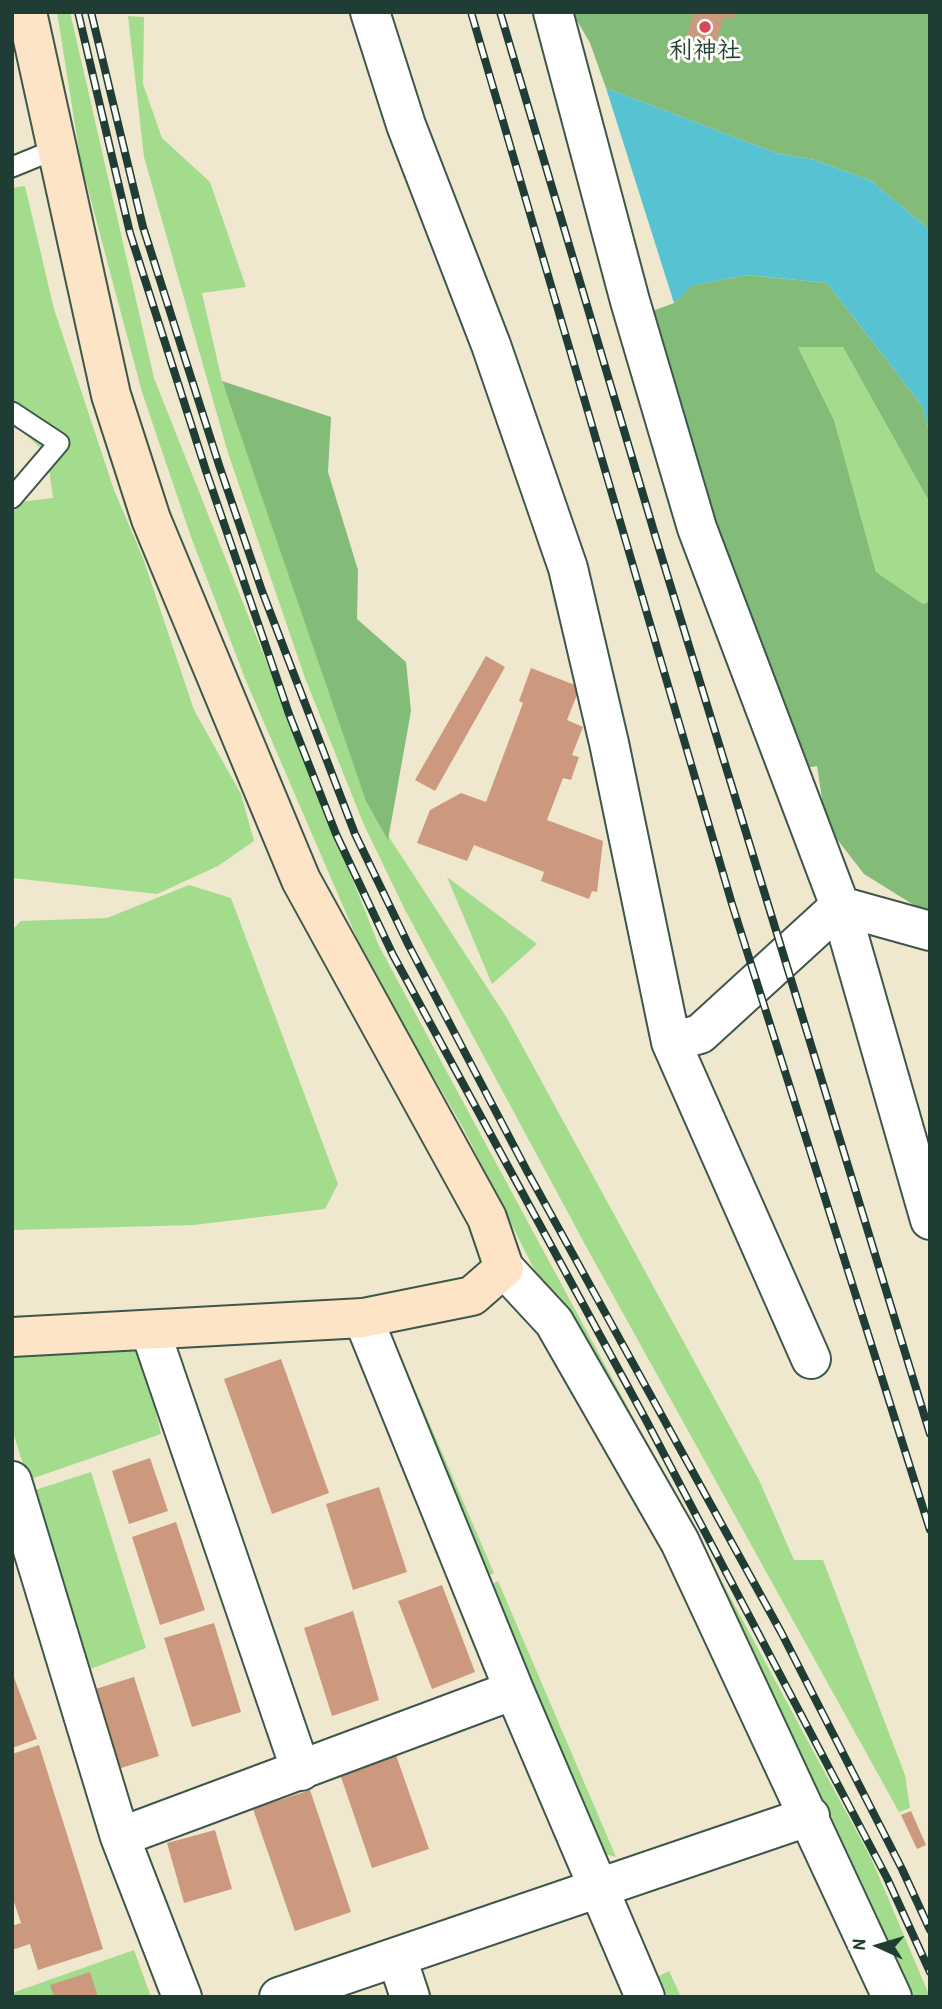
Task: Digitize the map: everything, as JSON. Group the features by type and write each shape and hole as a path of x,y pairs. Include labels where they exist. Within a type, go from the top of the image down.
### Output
{"street":[{"path":"27,12 111,395 150,519 200,645 300,880 487,1218 504,1268 554,1322 680,1542 810,1816 892,1997"},
{"path":"370,12 406,125 491,345 568,568 609,743 671,1042 811,1359"},
{"path":"553,12 631,301 697,528 840,906 930,1220"},
{"path":"671,1042 700,1034 840,906"},
{"path":"840,906 930,931"},
{"path":"12,1337 363,1318 472,1296 504,1268"},
{"path":"363,1318 514,1690 645,1997"},
{"path":"150,1330 301,1772"},
{"path":"12,1481 120,1837 182,1997"},
{"path":"120,1837 301,1772 514,1690"},
{"path":"279,1997 810,1816"},
{"path":"397,1958 410,1997"}],"lane":[{"path":"12,167 39,156 58,154"},
{"path":"12,412 60,443 12,498"}],"green space":[{"path":"57,12 70,12 154,378 379,946 872,1860 930,1997 900,1997 462,1126 368,964 246,681 191,537 142,392 81,163"},
{"path":"572,12 930,12 930,230 870,180 814,160 776,153 606,88 590,43"},
{"path":"128,16 144,17 143,84 162,138 210,182 246,287 202,293 222,381 370,808 507,1018 759,1480 794,1560 823,1560 905,1775 910,1808 899,1812 588,1250 405,910 364,825 305,678 228,453 144,157"},
{"path":"25,186 54,309 114,490 143,558 194,710 241,794 254,841 218,866 157,894 12,878 12,503 53,498 47,454 12,422 12,188"},
{"path":"748,275 827,283 923,407 930,435 930,503 843,347 798,347 834,420 876,572 923,604 930,601 930,915 864,874 826,825 817,766 795,770 737,598 647,313 674,303 692,285"},
{"path":"798,347 843,347 930,503 930,601 923,604 876,572 834,420"},
{"path":"222,381 331,417 328,472 358,570 357,619 406,662 411,711 388,840 366,801"},
{"path":"447,877 537,944 492,984"},
{"path":"189,885 231,898 338,1184 325,1209 194,1225 12,1230 12,930 21,921 107,918"},
{"path":"388,1327 494,1573 482,1578 382,1329"},
{"path":"141,1347 161,1434 28,1480 12,1429 12,1350"},
{"path":"91,1472 146,1648 85,1671 29,1492"},
{"path":"498,1581 616,1857 605,1854 488,1587"},
{"path":"134,1950 151,1997 12,1997 12,1993"},
{"path":"669,1971 681,1997 668,1997 659,1976"}],"water":[{"path":"606,88 776,153 814,160 870,180 930,230 930,435 923,407 827,283 748,275 693,285 674,303"}],"building":[{"name":"利神社","path":"694,12 737,12 735,17 723,19 715,45 687,36"},
{"path":"486,656 505,667 435,791 415,780"},
{"path":"531,668 580,687 567,720 583,727 572,755 579,757 571,780 563,778 547,820 603,841 597,892 592,891 589,899 541,881 544,872 474,845 467,861 417,843 430,810 461,793 486,802 523,703 519,701"},
{"path":"281,1359 329,1493 272,1514 224,1379"},
{"path":"150,1458 168,1511 129,1524 112,1471"},
{"path":"379,1487 407,1572 353,1590 326,1504"},
{"path":"176,1522 205,1610 160,1625 132,1537"},
{"path":"442,1585 475,1672 432,1689 398,1601"},
{"path":"353,1611 379,1700 332,1716 304,1628"},
{"path":"214,1623 241,1712 192,1727 164,1638"},
{"path":"12,1672 37,1739 12,1748"},
{"path":"134,1677 159,1756 115,1770 89,1691"},
{"path":"39,1745 103,1949 38,1970 30,1944 12,1950 12,1926 21,1923 12,1896 12,1754"},
{"path":"396,1755 429,1849 372,1868 340,1774"},
{"path":"310,1790 351,1912 295,1931 253,1809"},
{"path":"911,1811 926,1845 917,1849 901,1815"},
{"path":"215,1830 232,1889 184,1903 167,1843"},
{"path":"90,1972 98,1997 54,1997 50,1985"}],"railway":[{"path":"78,12 130,233 206,471 289,714 336,834 393,955 646,1420 887,1878 930,1972"},
{"path":"91,12 143,227 219,465 262,591 355,834 409,946 527,1171 781,1632 902,1869 930,1930"},
{"path":"471,12 732,904 930,1530"},
{"path":"500,12 655,535 930,1434"}],"place":[{"name":"利神社","path":"705,27"}]}
